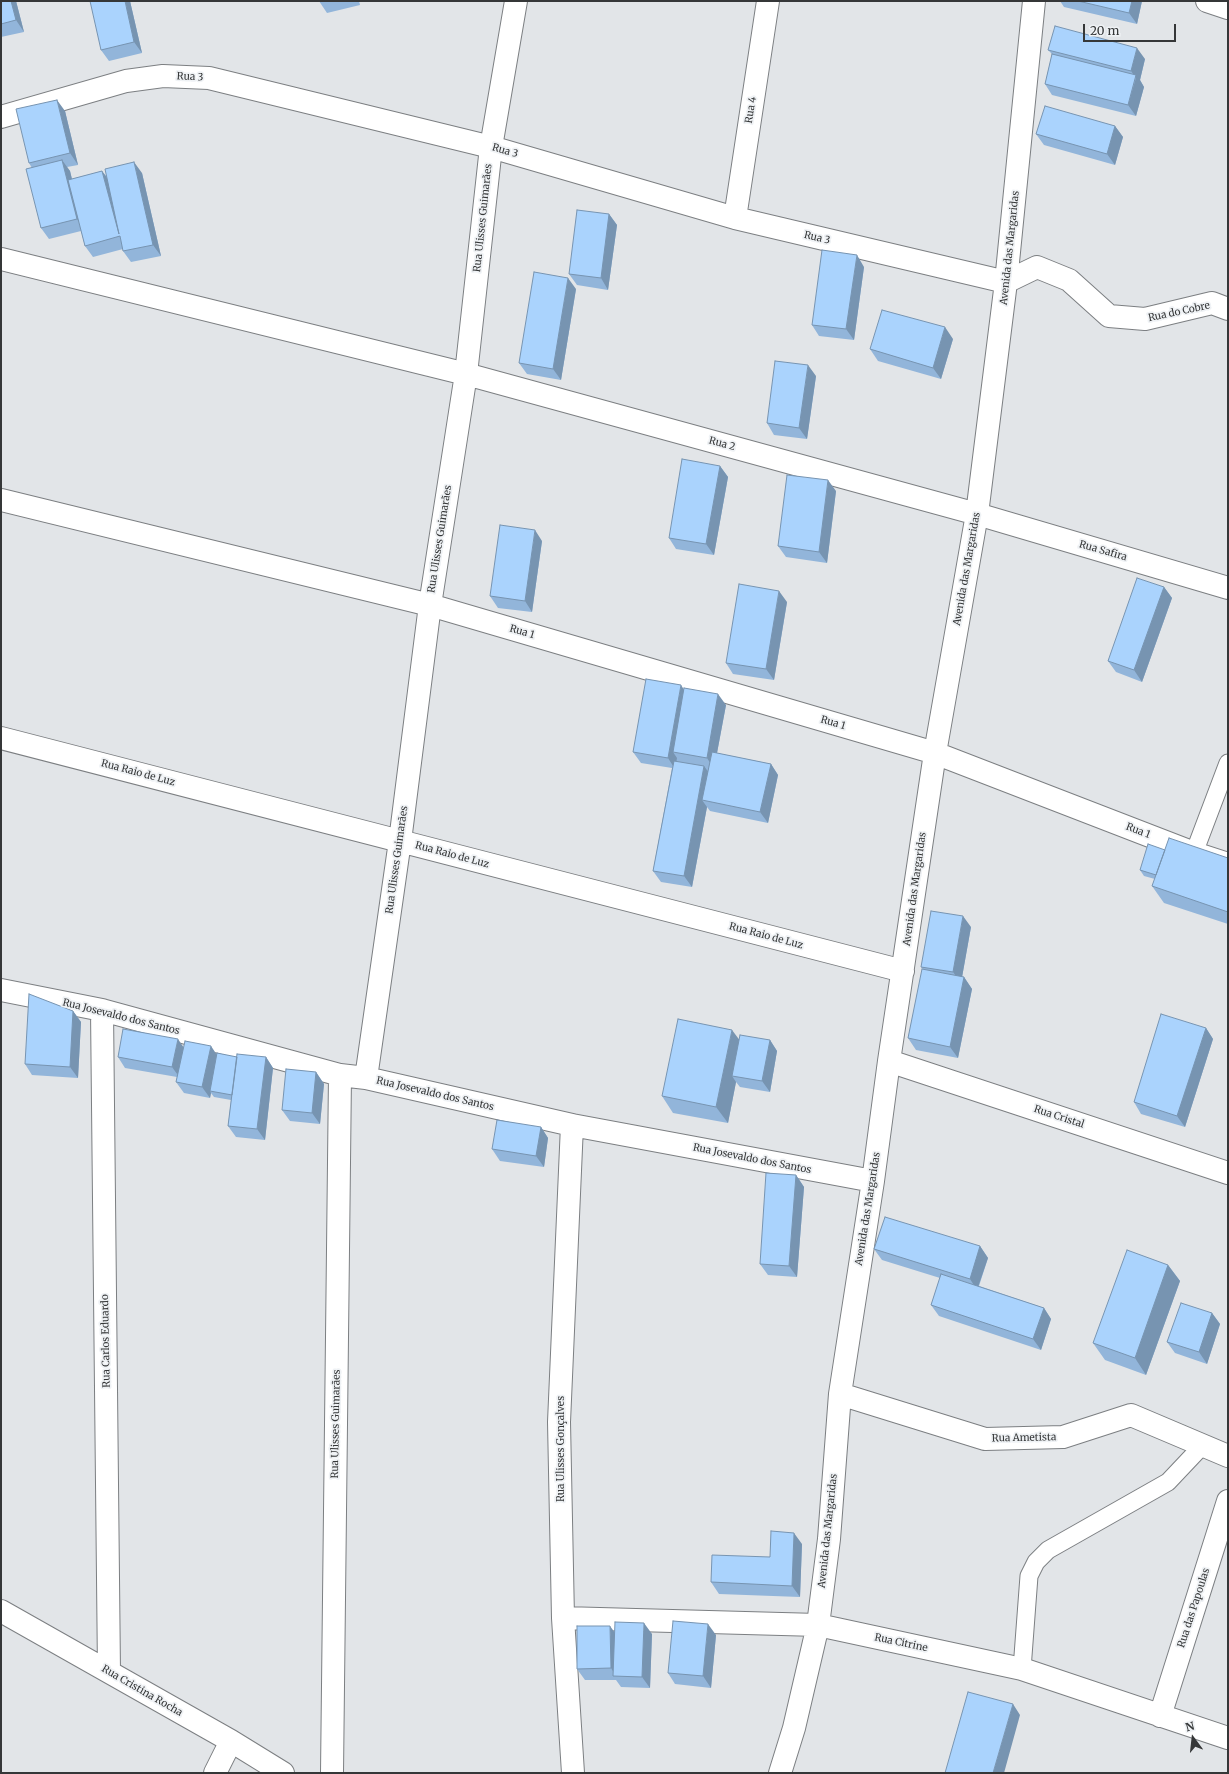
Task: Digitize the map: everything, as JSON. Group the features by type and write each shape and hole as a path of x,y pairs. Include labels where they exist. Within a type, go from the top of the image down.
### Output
{"street":[{"name":"Rua Ulisses Guimarães","path":"366,1078 400,841 430,606 466,374 491,147 516,1"},
{"name":"Rua 4","path":"735,218 768,1"},
{"name":"Avenida das Margaridas","path":"780,1773 794,1728 818,1625 829,1539 840,1394 873,1181 889,1061 935,753 977,514 1006,282 1034,1"},
{"path":"1207,1 1228,8"},
{"name":"Rua 3","path":"1,117 126,80 163,76 209,78 491,147 735,218 1006,282"},
{"name":"Rua 2","path":"1,259 466,374 977,514"},
{"name":"Rua do Cobre","path":"1006,282 1037,267 1069,280 1109,316 1146,319 1212,304 1228,309"},
{"name":"Rua 1","path":"1,500 430,606 935,753 1194,853 1228,864"},
{"name":"Rua Safira","path":"977,514 1228,588"},
{"name":"Rua Raio de Luz","path":"1,738 903,971"},
{"name":"Rua Josevaldo dos Santos","path":"1,990 102,1010 340,1075 366,1078 572,1125 873,1181"},
{"name":"Rua Carlos Eduardo","path":"102,1010 109,1672"},
{"name":"Rua Cristal","path":"889,1061 1228,1173"},
{"name":"Rua Ulisses Guimarães","path":"332,1773 340,1075"},
{"name":"Rua Ulisses Gonçalves","path":"572,1125 559,1422 563,1618 573,1773"},
{"name":"Rua Ametista","path":"840,1394 985,1439 1062,1437 1131,1415 1228,1456"},
{"name":"Rua das Papoulas","path":"1160,1716 1228,1501"},
{"name":"Rua Cristina Rocha","path":"1,1611 231,1741 283,1773"},
{"name":"Rua Citrine","path":"563,1618 818,1625 1022,1669 1228,1738"},
{"path":"215,1773 231,1741"}],"lane":[{"path":"1194,853 1228,763"},
{"path":"1022,1669 1029,1576 1036,1562 1048,1550 1168,1482 1202,1446"}],"building":[{"path":"1,1 11,1 16,20 1,24"},
{"path":"90,1 125,1 134,42 101,50"},
{"path":"1078,1 1132,1 1129,13"},
{"path":"1055,26 1137,48 1131,71 1048,50"},
{"path":"1052,54 1136,75 1128,105 1045,84"},
{"path":"57,100 70,153 29,163 16,109"},
{"path":"1045,106 1115,126 1107,154 1036,134"},
{"path":"62,160 77,219 41,228 26,169"},
{"path":"134,162 153,245 123,251 120,236 85,246 68,180 102,171 119,234 105,169"},
{"path":"577,210 609,214 601,278 569,274"},
{"path":"822,250 857,255 846,329 812,325"},
{"path":"534,272 568,278 553,369 519,363"},
{"path":"882,310 945,327 933,368 870,349"},
{"path":"775,361 808,365 799,428 767,423"},
{"path":"682,459 720,466 706,544 669,538"},
{"path":"787,475 828,480 819,552 778,546"},
{"path":"500,525 535,530 525,601 490,596"},
{"path":"1137,578 1164,587 1134,670 1108,661"},
{"path":"739,584 779,591 766,669 726,663"},
{"path":"646,679 681,685 668,758 633,752"},
{"path":"684,688 718,694 707,758 673,752"},
{"path":"712,752 771,764 760,812 702,800"},
{"path":"674,761 704,766 684,876 653,871"},
{"path":"1169,838 1228,858 1228,912 1152,886"},
{"path":"1148,844 1165,850 1156,875 1140,870"},
{"path":"931,911 963,916 953,972 921,967"},
{"path":"922,969 964,977 950,1047 908,1038"},
{"path":"29,994 73,1011 70,1067 25,1064"},
{"path":"1161,1014 1206,1028 1177,1116 1134,1102"},
{"path":"678,1019 732,1030 716,1107 662,1096"},
{"path":"123,1029 178,1039 172,1067 118,1057"},
{"path":"740,1035 770,1040 762,1081 732,1076"},
{"path":"185,1041 211,1046 202,1087 176,1082"},
{"path":"217,1053 237,1057 232,1095 210,1091"},
{"path":"237,1054 266,1057 257,1129 228,1126"},
{"path":"286,1069 316,1072 312,1113 282,1110"},
{"path":"497,1120 541,1127 536,1156 492,1149"},
{"path":"766,1173 796,1175 789,1266 760,1264"},
{"path":"885,1217 980,1246 970,1279 874,1249"},
{"path":"1127,1250 1168,1265 1135,1358 1093,1343"},
{"path":"941,1274 1044,1308 1033,1339 931,1305"},
{"path":"1181,1303 1212,1313 1199,1352 1167,1342"},
{"path":"771,1531 794,1533 792,1586 711,1582 712,1555 770,1557"},
{"path":"673,1621 708,1624 703,1676 668,1673"},
{"path":"615,1622 644,1623 642,1677 613,1676"},
{"path":"577,1626 610,1626 611,1668 577,1669"},
{"path":"968,1692 1013,1704 993,1773 945,1773"}]}
